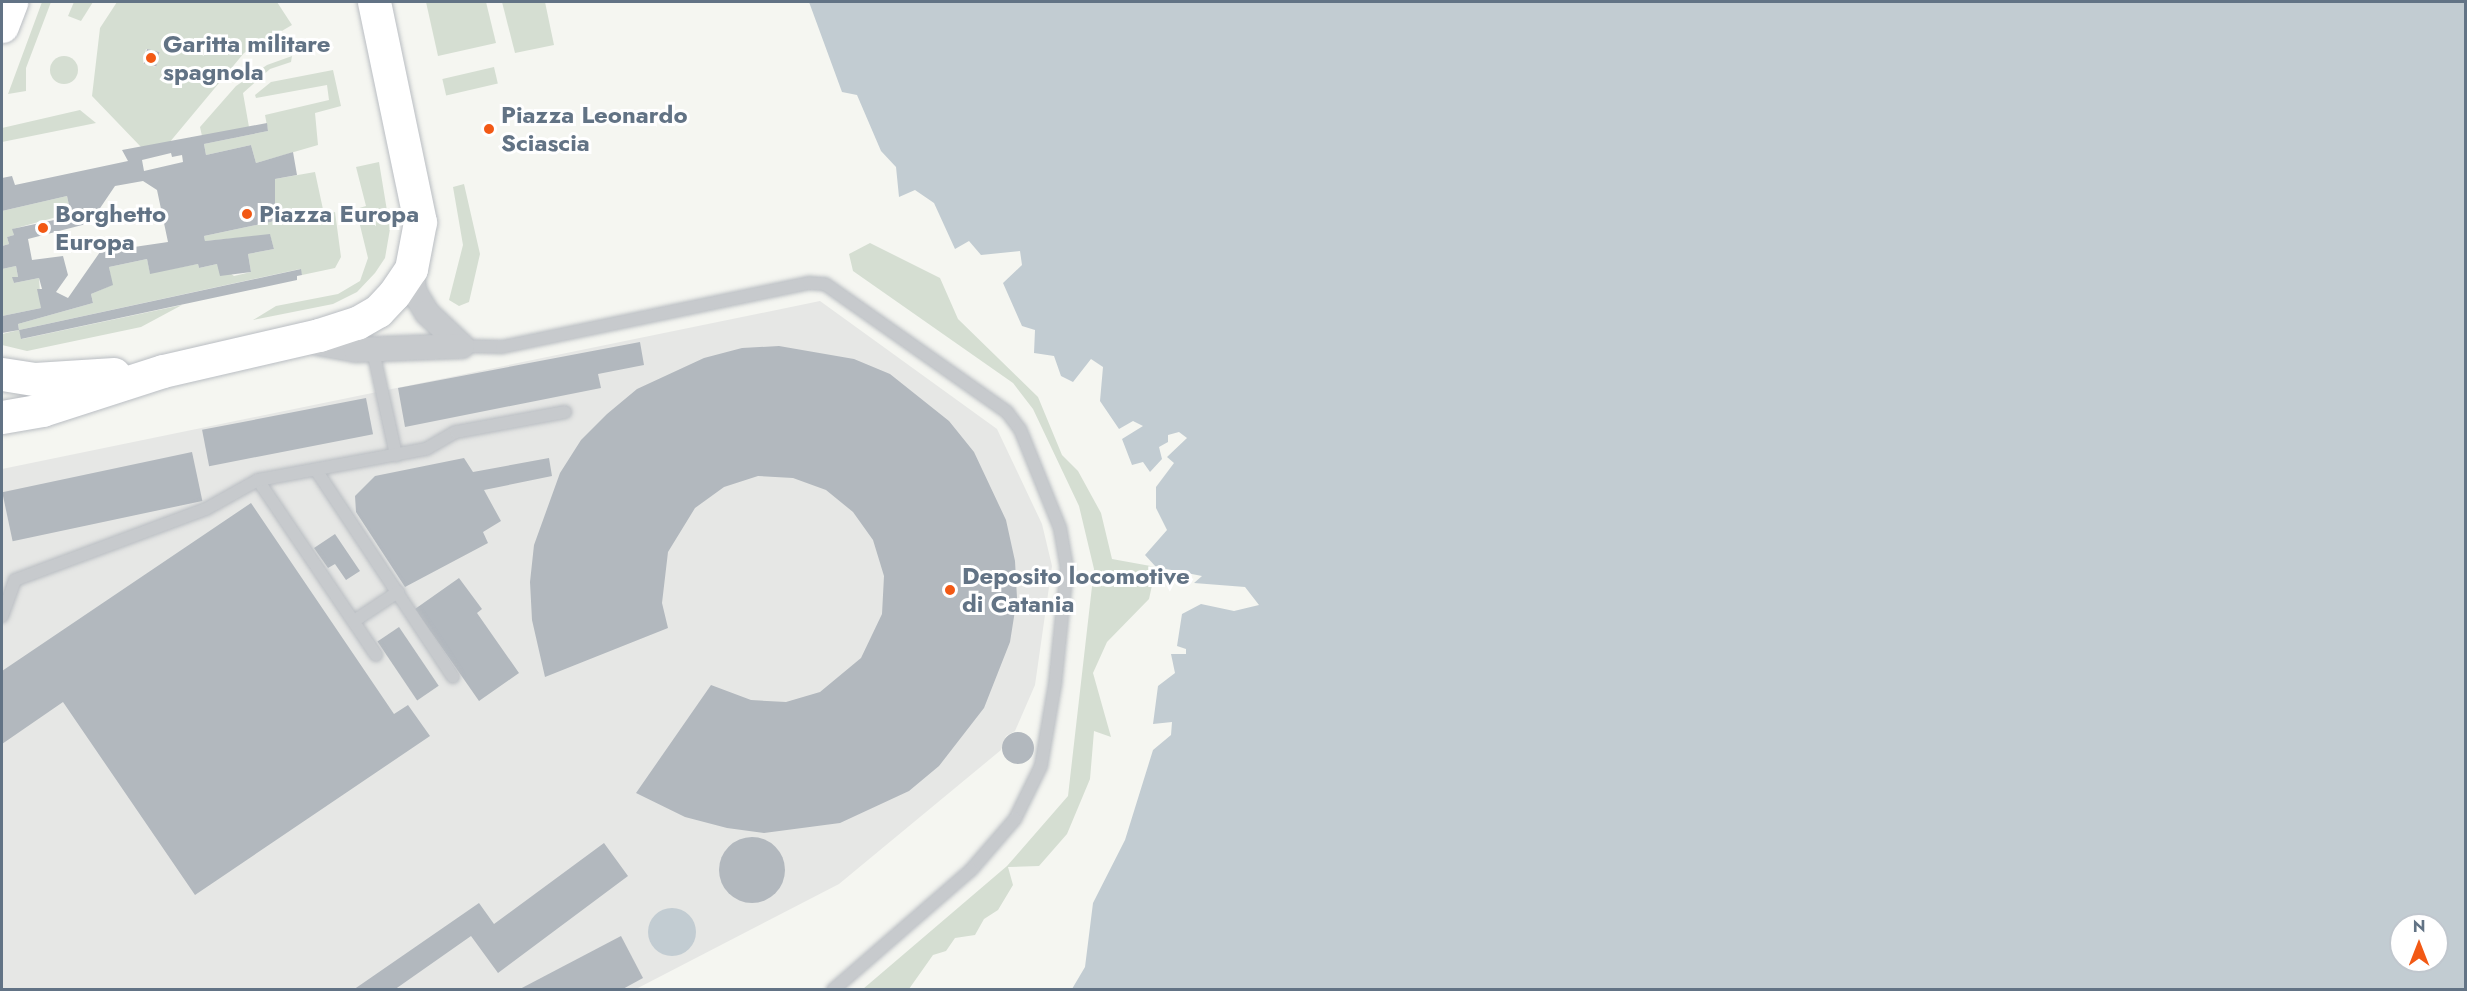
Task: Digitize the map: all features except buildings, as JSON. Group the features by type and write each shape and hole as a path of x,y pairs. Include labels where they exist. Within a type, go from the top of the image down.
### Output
{"main road":[{"path":"2,26 11,2"},
{"path":"2,417 42,410 164,370 303,340 357,322 378,311 411,269 420,222 374,2"},
{"path":"2,374 35,379 164,370"}],"street":[{"path":"411,269 415,293 427,313 462,346"},
{"path":"303,340 373,351 462,346"}],"lane":[{"path":"462,346 502,347 809,284 825,284 1007,412 1020,429 1060,528 1066,568 1055,684 1041,766 1015,819 971,870 833,990"},
{"path":"373,351 396,455"},
{"path":"2,616 15,580 206,509 258,480 426,449 456,432 565,412"},
{"path":"316,470 453,677"},
{"path":"258,480 376,655"},
{"path":"354,621 398,592"}],"shaded area":[{"path":"42,2 51,2 26,68 26,91 8,94"},
{"path":"74,2 93,2 81,21 68,16"},
{"path":"117,2 277,2 292,25 244,53 169,143 141,147 92,96 100,28","holes":["146,49 160,52 156,67 143,63"]},
{"path":"426,2 486,2 496,43 438,56"},
{"path":"502,2 545,2 554,45 515,53"},
{"path":"809,2 2465,2 2465,989 1072,989 1085,967 1093,903 1125,840 1153,750 1171,735 1172,722 1153,724 1158,686 1175,673 1171,654 1186,654 1186,649 1177,646 1182,614 1201,604 1234,611 1259,605 1245,587 1194,583 1202,576 1156,567 1145,555 1167,530 1156,508 1156,487 1174,463 1167,457 1187,438 1179,432 1168,435 1168,442 1159,447 1162,459 1150,472 1143,462 1132,465 1122,439 1143,426 1133,421 1119,429 1100,401 1103,367 1091,359 1073,382 1061,376 1054,356 1034,353 1035,330 1022,326 1003,283 1022,265 1020,251 981,255 969,241 955,249 934,203 915,190 899,197 896,167 881,151 857,95 842,92"},
{"path":"64,56 74,60 78,70 74,80 64,84 54,80 50,70 54,60"},
{"path":"292,56 291,62 270,69 243,93 249,127 202,136 200,127 236,86 267,65"},
{"path":"494,67 498,84 446,95 442,79"},
{"path":"333,70 341,106 315,113 318,145 256,163 251,145 206,155 204,144 268,131 265,115 329,100 327,85 256,98 255,95 271,82"},
{"path":"80,110 96,123 2,142 2,128"},
{"path":"379,162 390,229 385,258 375,273 357,292 333,304 253,320 276,306 338,294 360,281 368,258 356,209 366,206 356,167"},
{"path":"315,172 324,214 335,212 341,257 335,268 302,275 300,269 19,330 18,324 93,303 91,294 112,285 109,267 147,259 150,273 198,264 199,268 217,264 234,276 251,272 248,254 274,249 270,235 205,241 204,236 275,221 275,179"},
{"path":"464,184 480,254 469,302 459,306 449,300 463,245 453,187"},
{"path":"67,196 70,210 64,211 64,215 13,229 14,235 7,237 9,244 2,246 2,211"},
{"path":"870,243 940,278 958,319 1038,397 1062,455 1078,471 1101,513 1112,559 1156,567 1149,599 1107,642 1093,673 1111,737 1094,731 1090,779 1067,834 1039,866 1008,867 1013,885 998,910 984,919 975,935 955,938 946,951 933,955 909,989 863,989 1007,866 1068,796 1094,569 1079,506 1033,409 1013,383 853,271 849,254"},
{"path":"16,266 18,277 13,278 14,283 39,278 41,308 2,316 2,269"},
{"path":"820,301 997,429 1042,524 1052,566 1035,685 1015,731 1006,736 1001,750 839,884 636,989 2,990 2,469"},
{"path":"182,305 141,327 27,351 2,345 2,334 19,330 22,339"},
{"path":"667,908 677,908 689,915 696,927 696,937 689,949 677,956 667,956 652,945 648,937 648,927 659,912"}],"place":[{"name":"Garitta militare spagnola","path":"151,58"},
{"name":"Piazza Leonardo Sciascia","path":"489,129"},
{"name":"Piazza Europa","path":"247,214"},
{"name":"Borghetto Europa","path":"43,228"},
{"name":"Deposito locomotive di Catania","path":"950,590"}]}
